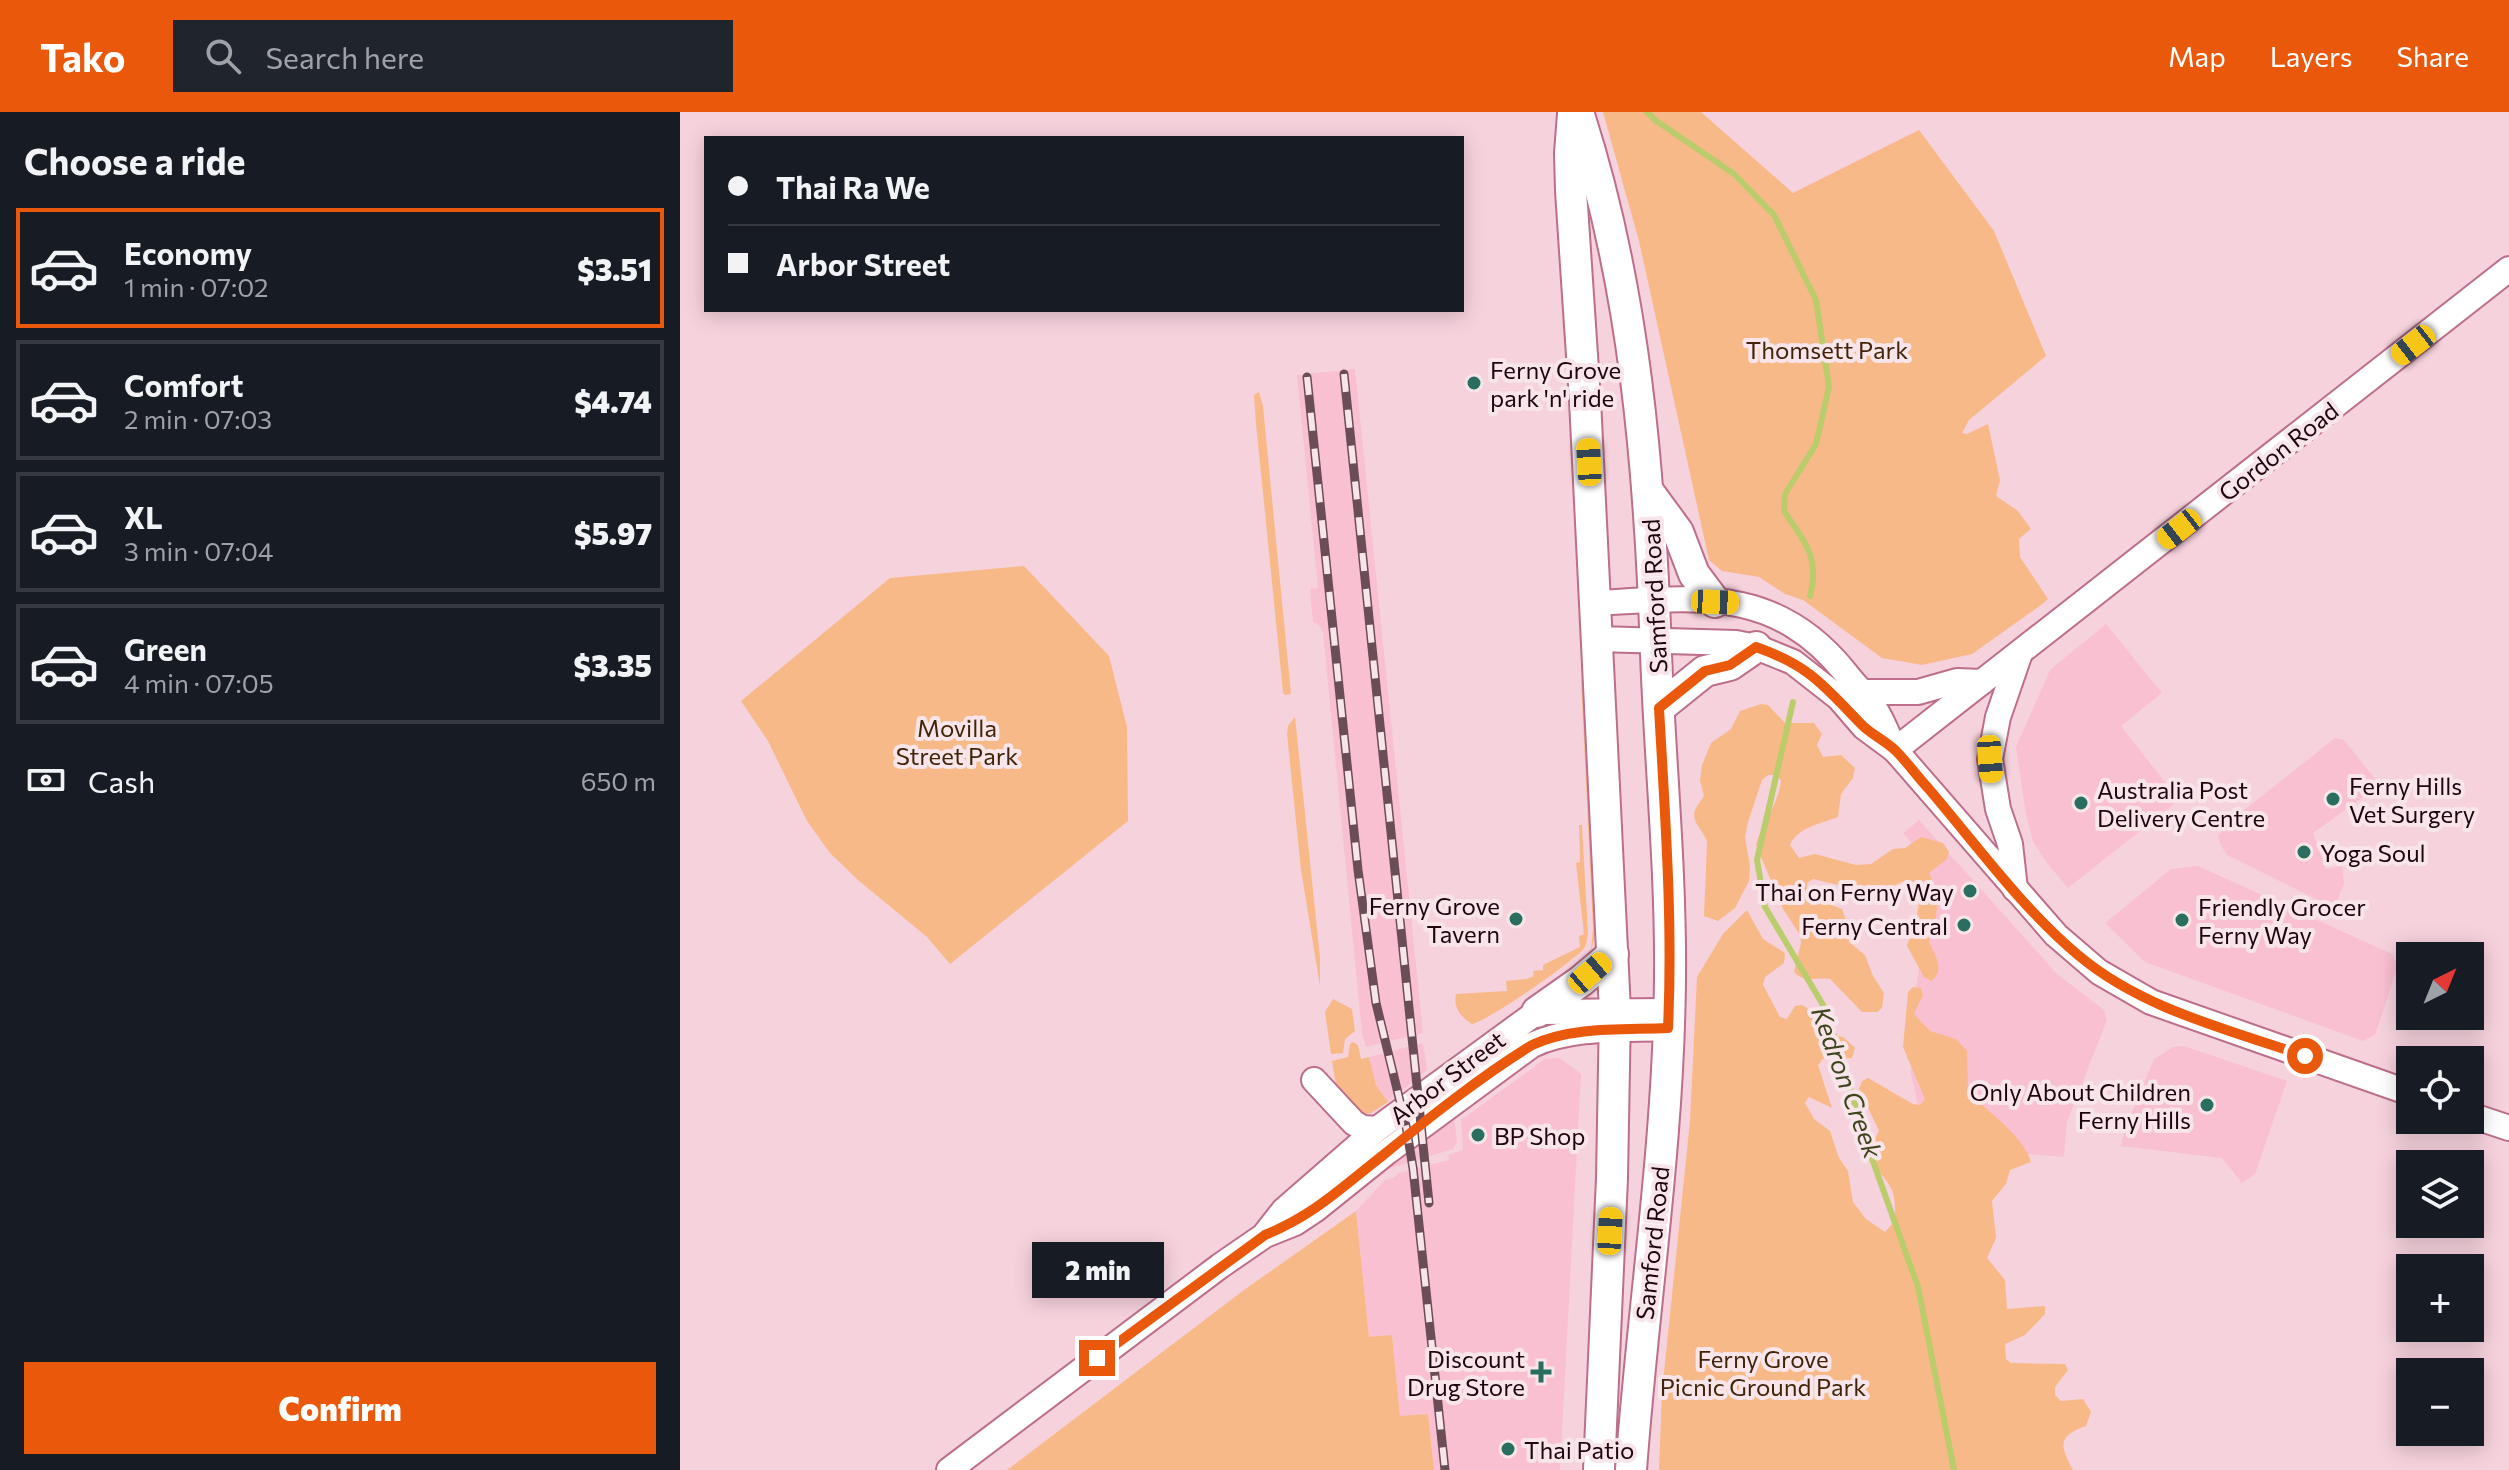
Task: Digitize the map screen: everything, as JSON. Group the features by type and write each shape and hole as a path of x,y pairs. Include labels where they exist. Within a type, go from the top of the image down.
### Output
{"main road":[{"name":"Samford Road","path":"1576,112 1591,154 1628,318 1648,491 1668,860 1668,1020 1664,1126 1631,1470"},
{"name":"Samford Road","path":"1576,112 1570,153 1571,191 1585,400 1615,1021 1612,1178 1599,1470"},
{"path":"1648,491 1678,532 1694,574 1715,602"},
{"path":"1659,708 1705,671 1730,665 1756,647"},
{"path":"1537,1012 1613,954"}],"street":[{"name":"Gordon Road","path":"1895,750 2509,269"},
{"path":"1595,603 1654,600 1715,602 1758,608 1796,625 1831,654 1877,710 1895,750"},
{"path":"1597,639 1716,641 1756,647 1784,658 1809,673 1839,698 1864,727 1895,750 2015,889 2076,954 2099,972 2151,1002 2396,1088"},
{"path":"2015,889 2010,844 1998,809 1990,759 1998,717 2020,653"},
{"path":"1861,692 1918,692 1957,681 1982,682"},
{"name":"Arbor Street","path":"1265,1235 1284,1210 1377,1129 1537,1012 1615,1021 1668,1020"},
{"name":"Arbor Street","path":"949,1470 1265,1235 1295,1223 1316,1209 1387,1152 1532,1045 1615,1021"},
{"path":"1314,1080 1354,1123 1363,1128 1377,1129"},
{"path":"2484,1120 2509,1128"}],"shaded area":[{"path":"1355,369 1423,1033 1366,1047 1362,1033 1323,632 1313,622 1310,589 1318,588 1297,375"},
{"path":"2106,624 2162,693 2121,726 2179,800 2068,888 2033,841 2016,747 2050,670"},
{"path":"2335,738 2344,740 2380,785 2313,833 2326,869 2342,866 2344,884 2334,908 2227,855 2218,836 2228,823"},
{"path":"1919,820 2057,974 2104,1010 2107,1020 2067,1122 2064,1157 1927,1145 1911,1074 1910,1033 1923,939 1915,847 1903,833"},
{"path":"2198,866 2392,954 2396,972 2375,1035 2363,1041 2145,962 2105,923 2171,869"},
{"path":"1423,1043 1427,1070 1388,1102 1376,1085 1369,1057"},
{"name":"Only About Children Ferny Hills","path":"2184,1046 2287,1081 2255,1174 2242,1183 2222,1158 2121,1146 2154,1059 2173,1047"},
{"path":"1560,1058 1581,1074 1560,1470 1434,1470 1428,1414 1400,1417 1392,1336 1369,1337 1356,1211 1385,1180 1398,1173 1449,1160 1448,1155 1463,1150 1461,1120 1545,1059"},
{"path":"1454,1116 1457,1142 1453,1149 1379,1172"}],"green space":[{"name":"Thomsett Park","path":"1603,112 1701,112 1793,193 1919,130 1994,231 2046,356 1969,420 1962,433 1967,434 1988,424 2000,480 1996,496 2018,511 2031,529 2019,539 2020,557 2048,599 1972,654 1922,665 1882,658 1803,600 1785,594 1759,577 1722,571 1709,560 1639,241"},
{"path":"1259,392 1263,406 1291,694 1285,695 1256,424 1254,395"},
{"name":"Movilla Street Park","path":"1024,566 1109,656 1127,727 1128,821 950,964 927,937 830,853 807,821 768,741 741,701 890,578"},
{"path":"1584,679 1597,931 1591,950 1593,928 1581,680"},
{"path":"1761,704 1768,705 1785,723 1814,723 1822,734 1817,745 1823,757 1841,755 1855,768 1853,778 1841,794 1838,817 1798,834 1790,845 1799,858 1815,854 1856,865 1871,864 1893,849 1905,848 1921,837 1943,843 1949,852 1947,859 1929,873 1937,907 1929,942 1939,967 1931,981 1924,977 1907,946 1919,905 1913,882 1902,882 1875,894 1813,879 1807,883 1811,897 1842,909 1849,942 1865,955 1884,993 1882,1008 1877,1012 1862,1012 1830,979 1806,979 1794,972 1800,935 1783,909 1756,845 1780,789 1781,780 1775,775 1768,775 1762,780 1748,822 1745,837 1749,881 1735,908 1718,921 1704,916 1707,842 1694,817 1704,796 1700,781 1702,765 1711,743 1731,729 1740,711"},
{"path":"1295,717 1320,958 1320,986 1301,870 1287,734 1288,726"},
{"path":"1579,825 1582,825 1588,935 1585,947 1531,989 1472,1024 1459,1012 1456,994 1507,991 1506,981 1534,976 1533,971 1543,970 1543,965 1580,947 1579,936 1584,934 1576,863 1580,862"},
{"name":"Ferny Grove Picnic Ground Park","path":"1747,910 1763,939 1785,953 1784,963 1765,977 1763,985 1780,1017 1787,1019 1795,1006 1802,1005 1809,1009 1820,1033 1843,1037 1855,1048 1852,1058 1823,1059 1818,1065 1832,1108 1809,1097 1805,1103 1814,1119 1830,1131 1839,1158 1848,1171 1853,1202 1866,1219 1885,1232 1895,1221 1895,1209 1891,1188 1869,1158 1879,1131 1859,1089 1862,1081 1868,1078 1913,1104 1920,1105 1925,1099 1903,1047 1908,992 1913,987 1921,988 1923,995 1914,1014 1930,1031 1956,1039 1967,1051 1968,1093 2004,1125 2027,1153 2031,1162 2010,1170 2006,1184 1992,1201 1996,1238 1987,1258 2005,1280 2007,1309 2045,1306 2045,1314 2025,1335 2005,1344 2006,1359 2011,1363 2065,1364 2068,1370 2055,1387 2055,1395 2061,1401 2083,1399 2091,1412 2086,1426 2070,1434 2064,1443 2065,1454 2073,1470 1659,1470 1662,1392 1690,1121 1697,977 1723,934"},
{"path":"1333,999 1352,1009 1355,1031 1345,1039 1343,1053 1331,1054 1325,1012"},
{"path":"1353,1042 1358,1045 1361,1059 1369,1057 1376,1085 1388,1102 1371,1113 1359,1114 1337,1091 1332,1061 1348,1057"},
{"path":"1356,1211 1369,1337 1392,1335 1400,1416 1428,1414 1434,1470 1007,1470 1244,1290"}],"waterway":[{"name":"Kedron Creek","path":"1647,112 1734,174 1774,215 1816,300 1829,387 1816,444 1785,494 1784,511 1809,550 1813,570 1810,596"},
{"name":"Kedron Creek","path":"1793,702 1757,860 1765,907 1826,1010 1870,1153 1918,1287 1954,1470"}],"railway":[{"path":"1344,374 1429,1203"},
{"path":"1307,377 1358,870 1376,1003 1413,1168 1445,1470"}],"place":[{"name":"Ferny Grove park 'n' ride","path":"1474,383"},
{"name":"Ferny Hills Vet Surgery","path":"2333,799"},
{"name":"Australia Post Delivery Centre","path":"2081,803"},
{"name":"Yoga Soul","path":"2304,852"},
{"name":"Thai on Ferny Way","path":"1970,891"},
{"name":"Ferny Grove Tavern","path":"1516,919"},
{"name":"Friendly Grocer Ferny Way","path":"2182,920"},
{"name":"Ferny Central","path":"1964,925"},
{"name":"Only About Children Ferny Hills","path":"2207,1105"},
{"name":"BP Shop","path":"1478,1135"},
{"name":"Discount Drug Store","path":"1541,1372"},
{"name":"Thai Patio","path":"1508,1449"}],"route":[{"path":"1097,1358 1265,1235 1295,1223 1316,1209 1387,1152 1532,1045 1559,1035 1668,1028 1668,860 1659,708 1705,671 1730,665 1756,647 1793,662 1809,673 1839,698 1864,727 1895,750 2037,915 2099,972 2151,1002 2305,1056"}]}
